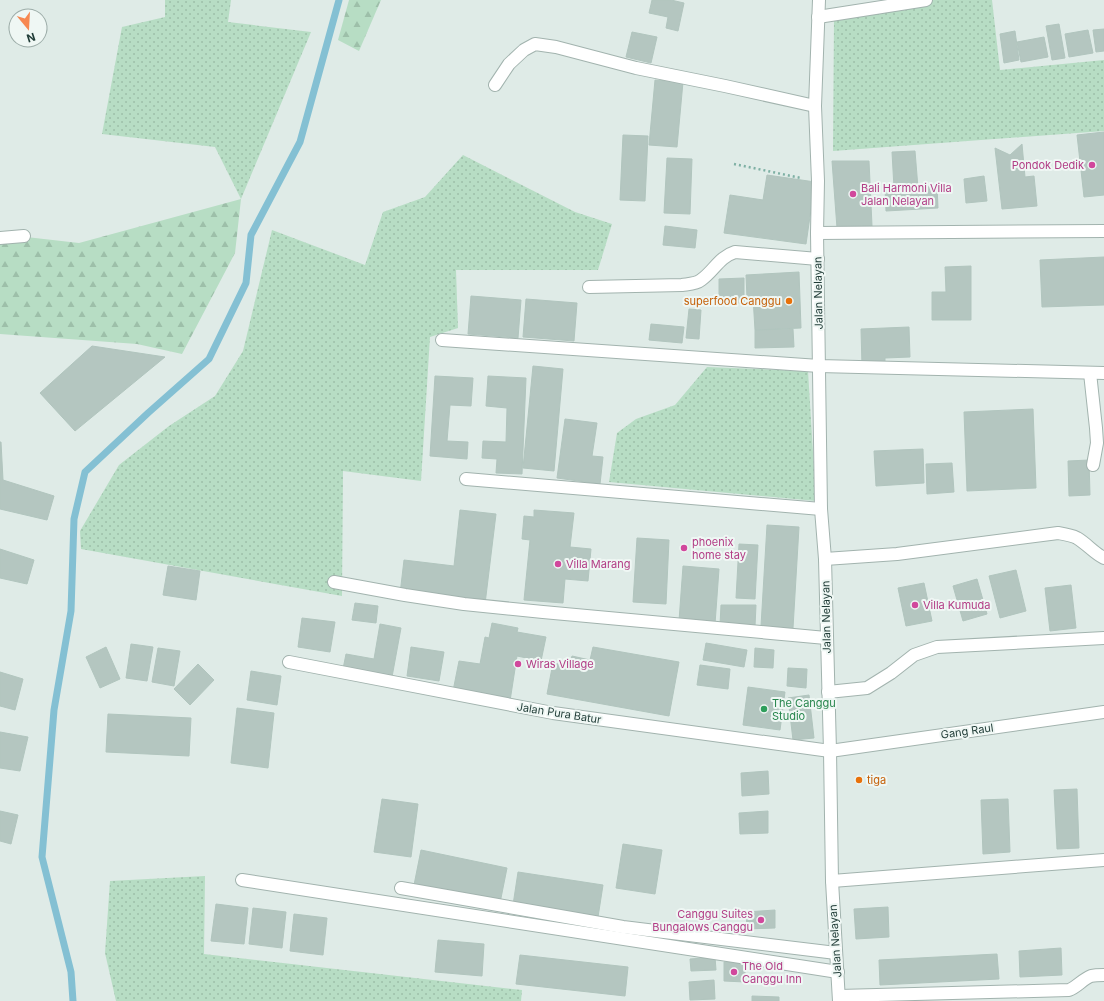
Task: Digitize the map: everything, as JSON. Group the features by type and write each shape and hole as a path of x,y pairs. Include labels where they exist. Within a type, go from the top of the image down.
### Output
{"street":[{"name":"Jalan Nelayan","path":"818,0 814,106 818,181 816,233 818,259 822,509 825,559 832,881 839,998"},
{"path":"818,17 926,0"},
{"path":"494,85 509,64 524,50 535,44 556,47 636,68 814,106"},
{"path":"816,233 1104,231"},
{"path":"0,238 24,236"},
{"path":"589,287 682,285 692,283 700,280 724,257 735,252 818,259"},
{"path":"442,340 819,366 1104,373"},
{"path":"1090,373 1097,436 1093,465"},
{"path":"466,479 822,509"},
{"path":"825,559 897,554 1058,533 1076,537 1091,550 1104,558"},
{"path":"334,582 464,604 826,638"},
{"path":"828,692 867,688 891,673 914,655 937,647 1104,638"},
{"name":"Jalan Pura Batur","path":"290,662 553,713 830,751"},
{"name":"Gang Raul","path":"830,751 1104,712"},
{"path":"832,881 1104,860"},
{"path":"242,880 838,972"},
{"path":"401,888 623,927 836,953"},
{"path":"839,998 1069,990 1092,975 1104,975"}],"path":[{"path":"734,164 818,181"}],"green space":[{"path":"165,0 231,0 228,22 311,32 241,199 215,147 102,134 122,27 165,17"},
{"path":"349,0 381,0 359,51 338,40"},
{"path":"929,0 992,0 1000,70 1104,60 1104,131 833,151 834,18"},
{"path":"463,155 575,212 612,224 598,270 456,270 458,328 430,337 421,481 343,471 342,596 81,549 80,531 119,465 169,426 215,396 243,351 272,230 365,265 383,212 425,197"},
{"path":"241,199 235,253 182,354 137,344 0,334 0,234 79,243"},
{"path":"707,367 808,371 816,501 609,482 617,433 636,419 675,405"},
{"path":"205,876 204,954 522,990 521,1001 116,1001 105,953 110,881"}],"building":[{"path":"652,0 671,0 684,3 678,31 666,28 668,17 649,13"},
{"path":"1059,24 1065,58 1052,60 1046,26"},
{"path":"1104,29 1104,51 1096,52 1093,30"},
{"path":"1088,30 1093,53 1069,57 1065,34"},
{"path":"1015,31 1019,60 1004,63 1000,34"},
{"path":"632,32 657,37 651,63 626,57"},
{"path":"1044,37 1048,57 1021,62 1017,42"},
{"path":"655,80 683,82 677,147 649,145"},
{"name":"Pondok Dedik","path":"1104,132 1104,195 1084,197 1077,135"},
{"path":"623,135 648,136 645,201 620,200"},
{"path":"1022,144 1025,177 1034,176 1037,206 1002,209 995,148 1010,155"},
{"path":"915,151 918,188 937,186 938,208 886,211 885,188 894,188 892,152"},
{"path":"667,158 692,159 690,214 664,213"},
{"name":"Bali Harmoni Villa Jalan Nelayan","path":"832,161 869,161 872,226 837,228"},
{"path":"767,175 815,182 806,244 724,233 730,195 763,200"},
{"path":"984,176 987,201 966,203 964,179"},
{"path":"665,226 697,230 695,248 663,245"},
{"path":"1104,257 1104,305 1042,307 1040,260"},
{"path":"971,266 971,320 932,320 932,292 946,292 945,267"},
{"path":"799,272 801,328 755,330 753,297 747,298 746,275"},
{"path":"744,278 744,303 719,303 719,279"},
{"path":"471,296 521,300 518,338 468,334"},
{"path":"526,299 577,303 574,341 523,337"},
{"path":"689,309 701,310 699,339 686,338"},
{"path":"651,324 684,327 682,343 649,340"},
{"path":"909,327 910,357 885,358 885,365 862,366 861,329"},
{"path":"793,329 794,347 755,348 755,330"},
{"path":"92,346 165,357 75,431 40,393"},
{"path":"533,366 563,369 554,471 523,468"},
{"path":"435,376 473,378 471,406 450,405 447,441 468,442 467,459 430,456"},
{"path":"488,376 526,378 522,474 496,473 497,459 482,458 483,441 506,442 507,408 486,406"},
{"path":"1033,409 1036,488 967,491 964,412"},
{"path":"565,419 597,423 592,456 603,457 600,484 557,478"},
{"path":"0,442 3,480 54,496 47,520 0,509"},
{"path":"923,449 924,483 876,486 874,451"},
{"path":"1089,460 1090,495 1069,496 1068,461"},
{"path":"952,463 954,492 927,494 926,464"},
{"path":"460,510 496,514 485,604 400,594 404,560 454,566"},
{"name":"Villa Marang","path":"534,510 574,513 570,547 591,549 588,581 565,579 563,603 524,600 530,540 522,539 524,516 534,517"},
{"path":"767,525 799,527 793,628 761,626"},
{"path":"637,538 669,540 666,604 633,602"},
{"path":"739,544 758,545 755,599 736,598"},
{"path":"0,549 34,560 27,584 0,578"},
{"path":"168,566 200,571 196,600 163,595"},
{"path":"683,566 719,569 715,624 679,621"},
{"path":"1016,570 1026,611 1000,618 989,576"},
{"path":"977,579 987,614 963,621 953,586"},
{"name":"Villa Kumuda","path":"924,583 932,621 906,626 898,588"},
{"path":"1071,585 1076,628 1050,631 1045,588"},
{"path":"355,603 378,606 376,623 352,620"},
{"path":"721,605 756,605 755,626 720,625"},
{"path":"302,618 335,622 330,652 298,647"},
{"name":"Wiras Village","path":"492,623 518,628 517,632 546,637 541,661 517,656 510,701 453,691 459,661 480,664 485,637 489,638"},
{"path":"380,624 401,628 392,677 343,669 346,654 374,659"},
{"path":"706,643 747,650 744,667 703,660"},
{"path":"131,644 153,647 147,681 126,678"},
{"path":"106,647 120,679 100,688 86,657"},
{"path":"411,647 444,652 439,681 407,676"},
{"path":"593,647 679,662 669,716 547,694 553,663 569,666 572,656 590,660"},
{"path":"158,648 180,651 174,686 152,682"},
{"path":"755,648 774,650 773,668 754,667"},
{"path":"198,664 214,680 190,705 174,689"},
{"path":"700,665 730,669 728,689 697,685"},
{"path":"788,668 807,669 806,688 787,686"},
{"path":"251,671 281,676 277,705 247,700"},
{"path":"0,672 23,679 15,710 0,706"},
{"name":"The Canggu Studio","path":"748,687 785,692 780,730 743,725"},
{"path":"809,695 814,738 793,740 788,698"},
{"path":"237,708 274,713 268,768 231,763"},
{"path":"108,714 191,718 189,756 106,752"},
{"path":"0,732 28,737 20,771 0,768"},
{"path":"768,771 769,794 742,796 741,773"},
{"path":"1077,789 1079,848 1057,849 1054,790"},
{"path":"382,799 418,804 411,857 374,852"},
{"path":"1008,799 1010,852 983,854 981,800"},
{"path":"0,811 18,815 11,844 0,841"},
{"path":"768,811 768,833 740,834 739,813"},
{"path":"623,844 662,850 655,894 616,888"},
{"path":"421,850 507,868 500,903 414,885"},
{"path":"518,872 603,885 598,917 513,905"},
{"path":"216,904 248,908 244,944 211,941"},
{"path":"888,907 889,937 856,939 854,909"},
{"path":"253,908 286,912 282,948 249,944"},
{"name":"Canggu Suites Bungalows Canggu","path":"775,910 775,928 747,929 746,912"},
{"path":"294,914 327,918 323,955 290,951"},
{"path":"438,940 484,944 482,976 435,972"},
{"path":"1061,948 1062,975 1020,977 1019,951"},
{"path":"997,954 999,979 880,985 879,960"},
{"path":"520,955 628,967 625,996 516,984"},
{"path":"715,957 716,970 691,971 690,959"},
{"name":"The Old Canggu Inn","path":"724,962 745,962 745,982 724,981"},
{"path":"714,980 715,999 690,1000 689,982"},
{"path":"752,996 779,997 779,1001 752,1001"}],"waterway":[{"path":"73,1001 71,972 42,857 54,710 71,611 74,519 85,472 209,359 246,283 251,235 300,142 339,0"}],"place":[{"name":"Pondok Dedik","path":"1092,165"},
{"name":"Bali Harmoni Villa Jalan Nelayan","path":"853,194"},
{"name":"superfood Canggu","path":"789,301"},
{"name":"phoenix home stay","path":"684,548"},
{"name":"Villa Marang","path":"558,564"},
{"name":"Villa Kumuda","path":"915,605"},
{"name":"Wiras Village","path":"518,664"},
{"name":"The Canggu Studio","path":"764,709"},
{"name":"tiga","path":"859,780"},
{"name":"Canggu Suites Bungalows Canggu","path":"761,920"},
{"name":"The Old Canggu Inn","path":"734,972"}]}
